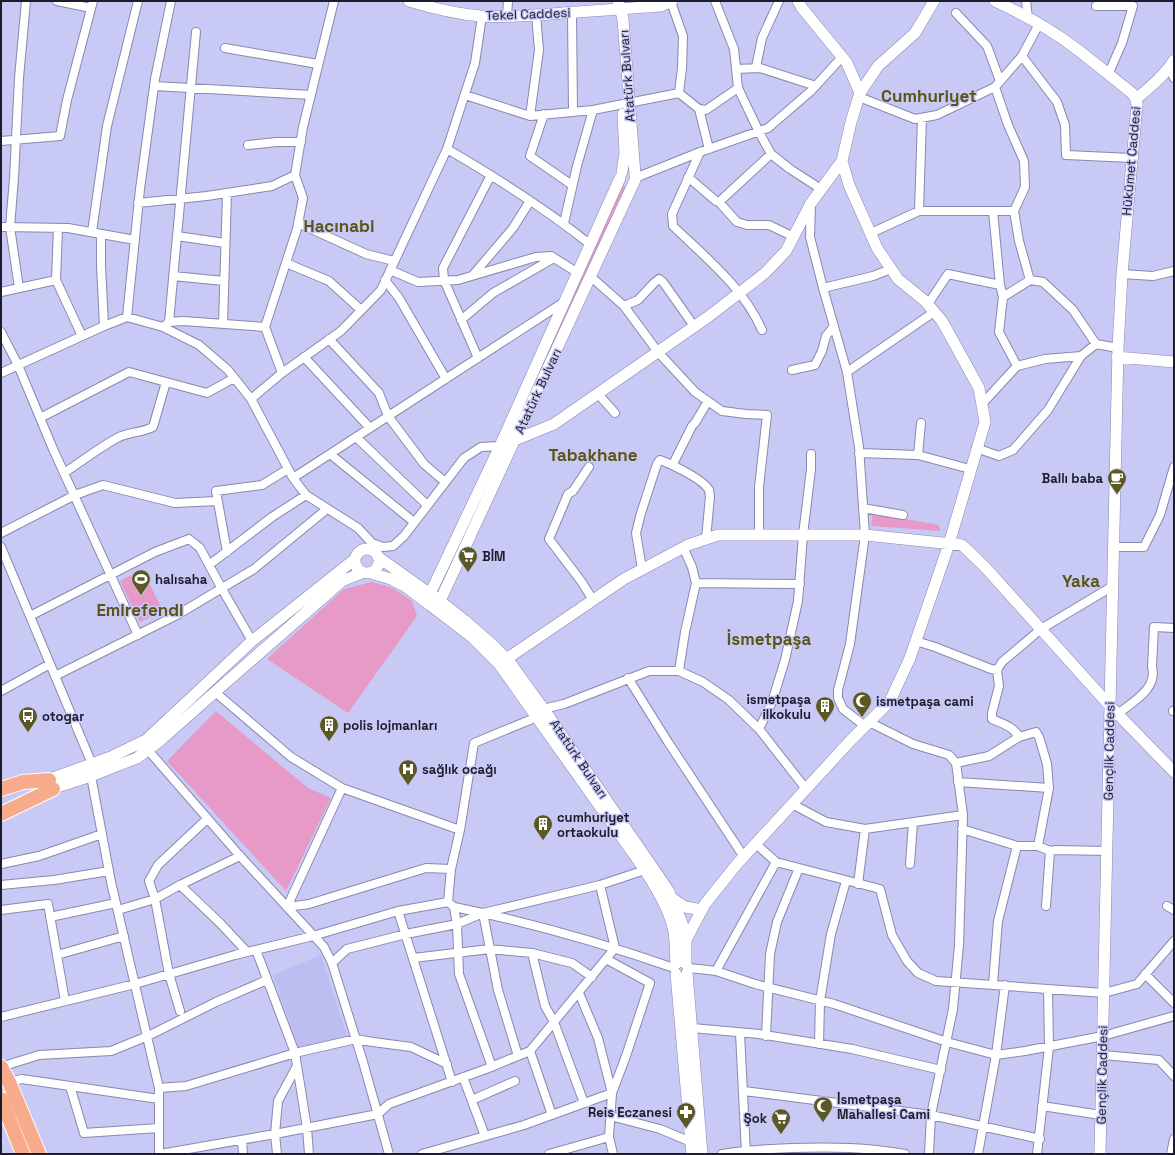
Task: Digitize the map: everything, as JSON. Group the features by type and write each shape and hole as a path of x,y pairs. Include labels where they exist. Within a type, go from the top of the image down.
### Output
{"highway":[{"path":"1,790 23,782 51,784"},
{"path":"1,814 51,784"},
{"path":"1,1067 9,1082 39,1154"},
{"path":"1,1099 21,1153"}],"main road":[{"name":"Tekel Caddesi","path":"409,1 430,4 450,12 482,16 572,13 619,3 666,2"},
{"path":"798,1 847,64 859,95"},
{"path":"502,442 515,440 554,424 658,352 765,273 786,251 811,203 842,161 850,122 859,95 878,66 915,33 934,1"},
{"name":"Hükümet Caddesi","path":"995,1 1039,24 1075,48 1132,93 1136,99 1122,274 1118,352"},
{"name":"Atatürk Bulvarı","path":"619,3 623,19 626,103 635,178 515,440 433,600 478,631 503,662 540,713 645,870 671,920 681,969"},
{"path":"1136,99 1172,68"},
{"path":"433,600 621,175 625,153 626,103"},
{"path":"674,933 682,923 701,906 792,804 890,701 910,658 916,641 949,544 976,448 985,422 979,388 942,321 931,308 898,279 877,248 849,185 842,161"},
{"path":"621,175 623,182 627,184 631,183 635,178"},
{"path":"1118,352 1174,362"},
{"name":"Gençlik Caddesi","path":"1100,1154 1107,851 1114,710 1113,586 1118,352"},
{"path":"503,662 624,579 683,547 718,535 865,535 962,545 985,567 1114,710 1174,772"},
{"path":"1,806 146,740 252,641 355,559 361,550 374,550 433,600"},
{"path":"1,796 91,776 137,758 162,740 342,581 376,569 379,563 374,550"},
{"path":"355,559 356,567 366,573 391,579 433,600"},
{"path":"540,713 550,718"},
{"name":"Atatürk Bulvarı","path":"550,718 673,899 682,923 686,940 681,969"},
{"path":"673,899 685,907 701,906"},
{"path":"686,940 701,906"},
{"path":"681,969 692,1028 702,1154"},
{"path":"681,969 692,1154"}],"street":[{"path":"19,288 10,227 19,78 26,1"},
{"path":"1,141 60,136 67,100 92,5 57,1"},
{"path":"92,232 107,126 138,1"},
{"path":"126,317 138,204 154,86 171,1"},
{"path":"282,373 266,327 298,223 302,198 294,175 310,95 334,1"},
{"path":"507,16 508,1"},
{"path":"715,1 734,49 738,88 771,154 790,169 821,189"},
{"path":"756,67 762,38 779,1"},
{"path":"1026,1 1028,18"},
{"path":"666,2 683,36 682,68 679,93"},
{"path":"1096,6 1132,6 1122,43 1108,75"},
{"path":"572,13 573,112"},
{"path":"956,13 987,46 1008,125 1024,161 1025,187 1014,211 1019,241 1030,280"},
{"path":"530,116 539,50 536,15"},
{"path":"251,399 282,373 341,331 381,290 447,150 475,63 482,16"},
{"path":"859,95 915,119 937,115 997,84 1022,56 1039,24"},
{"path":"166,325 173,276 196,32"},
{"path":"226,48 318,64"},
{"path":"1022,56 1057,102 1064,125 1066,155 1132,158"},
{"path":"635,178 700,152 768,128 816,86 842,57"},
{"path":"736,69 756,67 816,86"},
{"path":"154,86 310,95"},
{"path":"679,93 698,109 706,110 738,88"},
{"path":"465,95 530,116 593,110 679,93"},
{"path":"698,109 709,149"},
{"path":"564,224 577,166 593,110"},
{"path":"544,114 530,156 572,186"},
{"path":"919,211 922,118"},
{"path":"248,145 300,142"},
{"path":"447,150 491,175 564,224 591,245"},
{"path":"700,152 672,214 673,226 740,292 755,314 762,330"},
{"path":"719,202 771,154"},
{"path":"138,204 272,186 294,175"},
{"path":"478,358 444,280 443,268 491,175"},
{"path":"688,177 719,202 737,222 747,225 769,225 794,237"},
{"path":"223,324 227,193"},
{"path":"472,276 513,228 530,201"},
{"path":"811,203 810,237 847,372 859,453 865,535 850,644 838,690 838,698 844,709 867,724 913,744 949,756 956,763 963,814 959,946 956,982 947,1042 932,1115 929,1154"},
{"path":"871,233 919,211 1014,211"},
{"path":"993,211 1000,284 1003,297 999,332 1017,366"},
{"path":"298,223 366,254 394,261"},
{"path":"1,227 68,228 135,240"},
{"path":"58,228 56,280 82,336"},
{"path":"101,234 104,326"},
{"path":"177,236 225,243"},
{"path":"390,270 418,282 458,280 536,257 551,256 578,273"},
{"path":"461,320 493,293 554,258"},
{"path":"286,263 329,281 362,310"},
{"path":"823,288 873,276 891,269"},
{"path":"1122,274 1153,276 1174,271"},
{"path":"847,372 931,308 948,274 1000,284"},
{"path":"173,276 224,281"},
{"path":"590,276 624,306 658,352 695,392 722,410 746,414 767,414 759,487 759,535"},
{"path":"624,306 638,300 659,279 663,282 694,326"},
{"path":"1,292 56,280"},
{"path":"385,280 399,298 446,379"},
{"path":"1003,297 1030,280 1043,282 1073,310 1096,344 1118,352"},
{"path":"293,478 565,302"},
{"path":"1,373 126,317 166,325 199,345 228,370 251,399 293,478 306,495 358,528 374,550 393,546 404,536 464,458 481,447 502,442"},
{"path":"166,325 183,321 266,327"},
{"path":"792,370 815,365 822,351 826,336 834,326"},
{"path":"1,332 18,365 64,473 138,635"},
{"path":"330,339 379,393 388,416 424,464 445,482"},
{"path":"976,448 999,456 1013,450 1048,410 1081,356 1096,344"},
{"path":"982,404 1017,366 1045,359 1081,356"},
{"path":"304,357 370,428"},
{"path":"40,418 129,372 207,393 234,378"},
{"path":"64,473 118,438 129,433 146,431 153,427 166,382"},
{"path":"598,394 615,413"},
{"path":"673,464 692,426 695,424 708,401"},
{"path":"918,455 921,424"},
{"path":"356,437 427,505"},
{"path":"859,453 918,455 970,469"},
{"path":"330,454 414,522"},
{"path":"759,729 772,702 785,660 798,600 803,535 811,469 811,454"},
{"path":"642,569 636,533 657,464 660,460 673,464 698,480 708,489 710,496 706,539"},
{"path":"589,467 574,491 568,494 549,539 581,581 593,600"},
{"path":"1114,547 1144,547 1160,516 1174,467"},
{"path":"227,552 216,491 262,485 288,469"},
{"path":"1,533 75,495 103,485 175,503 217,501"},
{"path":"209,565 272,517 306,495"},
{"path":"863,508 903,515"},
{"path":"55,676 177,615 222,589 254,569 327,509"},
{"path":"30,616 155,552 189,539 200,548 252,641"},
{"path":"1,547 3,556 30,616 92,764 91,776 109,871 160,1088 159,1154 378,1114 389,1104 492,1067 530,1051 615,948"},
{"path":"679,671 684,632 696,583 692,567 683,547"},
{"path":"696,583 800,584"},
{"path":"1019,737 1016,731 1010,727 992,719 992,713 999,686 997,670 1002,662 1041,629 1113,586"},
{"path":"1114,710 1149,688 1154,673 1152,667 1154,627 1174,628"},
{"path":"916,641 997,670"},
{"path":"1,691 50,664"},
{"path":"492,1067 459,974 457,924 451,904 451,869 460,830 474,743 540,713 628,678 648,671 679,671 703,682 729,700 759,729 806,789"},
{"path":"628,678 668,742 744,857"},
{"path":"215,692 290,757 342,788 460,830"},
{"path":"550,718 564,704"},
{"path":"956,763 989,756 1019,737 1036,732 1039,737 1047,764 1049,788 1038,846"},
{"path":"148,750 240,856 324,947 332,963 356,1039 389,1154"},
{"path":"958,782 1049,788"},
{"path":"287,907 342,788"},
{"path":"792,804 826,822 865,829 963,814"},
{"path":"180,1011 169,974 149,881 158,865 207,819"},
{"path":"910,864 913,822"},
{"path":"858,884 865,829"},
{"path":"962,829 1017,846 1038,846 1050,851 1107,851"},
{"path":"1,864 39,856 102,834"},
{"path":"756,844 776,862 880,889 892,935 907,961 918,973 936,981 1104,993 1137,984 1174,941"},
{"path":"993,984 998,921 1017,846"},
{"path":"1046,906 1050,851"},
{"path":"50,917 154,900 180,885 240,856"},
{"path":"716,971 776,862"},
{"path":"287,907 309,904 426,868 451,869"},
{"path":"766,1036 770,954 777,922 799,868"},
{"path":"332,963 348,949 406,934 457,924 483,913 600,885 645,870"},
{"path":"1,885 54,880 109,871"},
{"path":"819,1044 820,1001 831,934 846,881"},
{"path":"180,885 220,923 247,952"},
{"path":"600,885 615,948"},
{"path":"1,910 48,904 65,1001"},
{"path":"1,1017 135,984 247,952 313,936 398,911 451,904 615,948 681,969 699,968 716,971 769,988 820,1001 947,1042 996,1055 1049,1047 1103,1036 1174,1016"},
{"path":"398,911 452,1082"},
{"path":"483,913 498,990 518,1056"},
{"path":"57,955 124,936"},
{"path":"413,958 490,949 532,952 572,963 592,976"},
{"path":"256,950 295,1053 309,1154"},
{"path":"532,952 544,1006 554,1022 584,1103"},
{"path":"606,959 650,983 612,1093 609,1137 612,1154"},
{"path":"1145,974 1174,1002"},
{"path":"1,1067 39,1055 111,1051 148,1036 216,1002 267,980"},
{"path":"978,1154 996,1055 1005,985"},
{"path":"1038,1154 1049,1047 1048,988"},
{"path":"579,993 598,1038 612,1093"},
{"path":"692,1028 766,1036 852,1049 941,1070"},
{"path":"740,1033 746,1152"},
{"path":"160,1088 186,1086 295,1053 356,1039 411,1047 447,1064"},
{"path":"530,1051 552,1115"},
{"path":"1103,1055 1159,1060 1174,1076"},
{"path":"277,1154 275,1134 278,1100 297,1066"},
{"path":"463,1077 485,1136"},
{"path":"9,1082 22,1079 160,1099"},
{"path":"472,1100 515,1081"},
{"path":"70,1086 84,1133 160,1128"},
{"path":"744,1091 932,1115 1040,1139"},
{"path":"422,1154 445,1151 485,1136 524,1125 612,1093"},
{"path":"1042,1106 1101,1115"},
{"path":"610,1116 660,1130 691,1142"},
{"path":"548,1154 609,1137"},
{"path":"1171,1154 1174,1139"},
{"path":"242,1140 243,1154"},
{"path":"722,1154 824,1147 880,1149 890,1153 905,1154"}],"shaded area":[{"path":"622,186 627,188 517,421 516,420"},
{"path":"873,513 939,525 940,531 871,526"},
{"name":"halısaha","path":"142,569 163,611 140,622 120,581"},
{"path":"372,582 393,588 412,601 417,616 348,713 267,659 344,589"},
{"path":"216,711 308,788 331,798 286,891 167,761"},
{"path":"321,955 347,1036 298,1048 273,975"}],"place":[{"name":"Ballı baba","path":"1117,495"},
{"name":"BİM","path":"468,573"},
{"name":"halısaha","path":"141,596"},
{"name":"ismetpaşa cami","path":"862,718"},
{"name":"ismetpaşa ilkokulu","path":"825,723"},
{"name":"otogar","path":"28,733"},
{"name":"polis lojmanları","path":"329,742"},
{"name":"sağlık ocağı","path":"408,786"},
{"name":"cumhuriyet ortaokulu","path":"543,841"},
{"name":"İsmetpaşa Mahallesi Cami","path":"823,1123"},
{"name":"Reis Eczanesi","path":"686,1129"},
{"name":"Şok","path":"781,1135"}],"district":[{"name":"Cumhuriyet","path":"929,96"},
{"name":"Hacınabi","path":"339,226"},
{"name":"Tabakhane","path":"593,455"},
{"name":"Yaka","path":"1081,581"},
{"name":"Emirefendi","path":"140,610"},
{"name":"İsmetpaşa","path":"769,639"}]}
